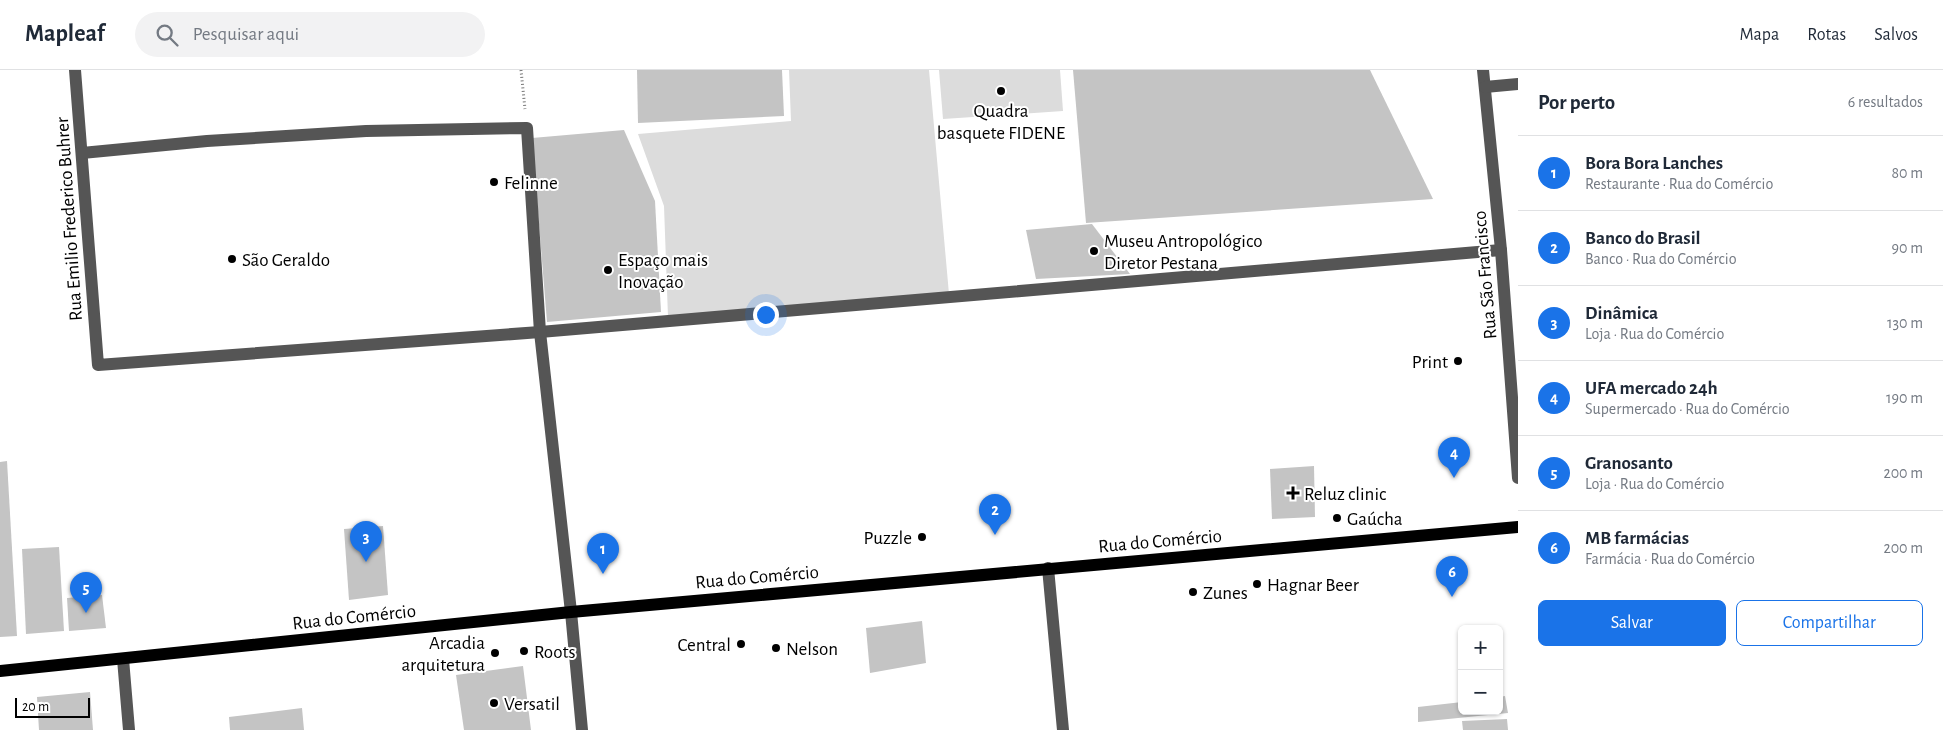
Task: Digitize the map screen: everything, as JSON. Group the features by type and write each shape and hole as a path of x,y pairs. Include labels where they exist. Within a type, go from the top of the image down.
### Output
{"main road":[{"name":"Rua do Comércio","path":"0,671 571,612 1518,527"}],"street":[{"name":"Rua Emilio Frederico Buhrer","path":"75,70 98,365 540,332"},
{"name":"Rua São Francisco","path":"1483,70 1501,250 1518,478"},
{"path":"1485,87 1518,84"},
{"path":"82,153 207,141 366,131 527,128 540,332 582,730"},
{"path":"540,332 1501,250"},
{"path":"1048,568 1063,730"},
{"path":"123,659 129,730"}],"path":[{"path":"522,70 527,128"}],"shaded area":[{"path":"789,70 929,70 949,294 668,317 664,206 638,134 791,121"},
{"name":"Quadra basquete FIDENE","path":"939,70 1060,70 1063,111 943,119"}],"building":[{"path":"637,70 782,70 784,116 638,123"},
{"path":"1073,70 1370,70 1433,199 1086,223"},
{"path":"624,130 655,201 661,312 547,322 532,138"},
{"path":"1092,224 1130,274 1036,279 1026,230"},
{"path":"7,461 17,636 0,637 0,462"},
{"name":"Reluz clinic","path":"1314,466 1315,517 1272,519 1270,469"},
{"path":"383,526 388,595 349,600 344,529"},
{"path":"59,547 64,631 26,634 22,549"},
{"path":"102,595 106,628 69,631 67,598"},
{"path":"922,621 926,663 870,673 866,628"},
{"name":"Versatil","path":"523,666 531,730 464,730 456,675"},
{"path":"90,692 93,730 39,730 37,697"},
{"path":"1503,696 1505,696 1508,713 1503,714"},
{"path":"1458,702 1458,715 1488,715 1418,722 1418,707"},
{"path":"302,708 304,730 230,730 229,717"},
{"path":"1507,719 1508,730 1463,730 1462,721"}],"place":[{"name":"Quadra basquete FIDENE","path":"1001,91"},
{"name":"Felinne","path":"494,182"},
{"name":"Museu Antropológico Diretor Pestana","path":"1094,251"},
{"name":"São Geraldo","path":"232,259"},
{"name":"Espaço mais Inovação","path":"608,270"},
{"name":"Print","path":"1458,361"},
{"name":"UFA mercado 24h","path":"1454,478"},
{"name":"Reluz clinic","path":"1293,493"},
{"name":"Gaúcha","path":"1337,518"},
{"name":"Banco do Brasil","path":"995,535"},
{"name":"Puzzle","path":"922,537"},
{"name":"Dinâmica","path":"366,562"},
{"name":"Bora Bora Lanches","path":"603,574"},
{"name":"Hagnar Beer","path":"1257,584"},
{"name":"Zunes","path":"1193,592"},
{"name":"MB farmácias","path":"1452,597"},
{"name":"Granosanto","path":"86,613"},
{"name":"Central","path":"741,644"},
{"name":"Nelson","path":"776,648"},
{"name":"Roots","path":"524,651"},
{"name":"Arcadia arquitetura","path":"495,653"},
{"name":"Versatil","path":"494,703"}]}
